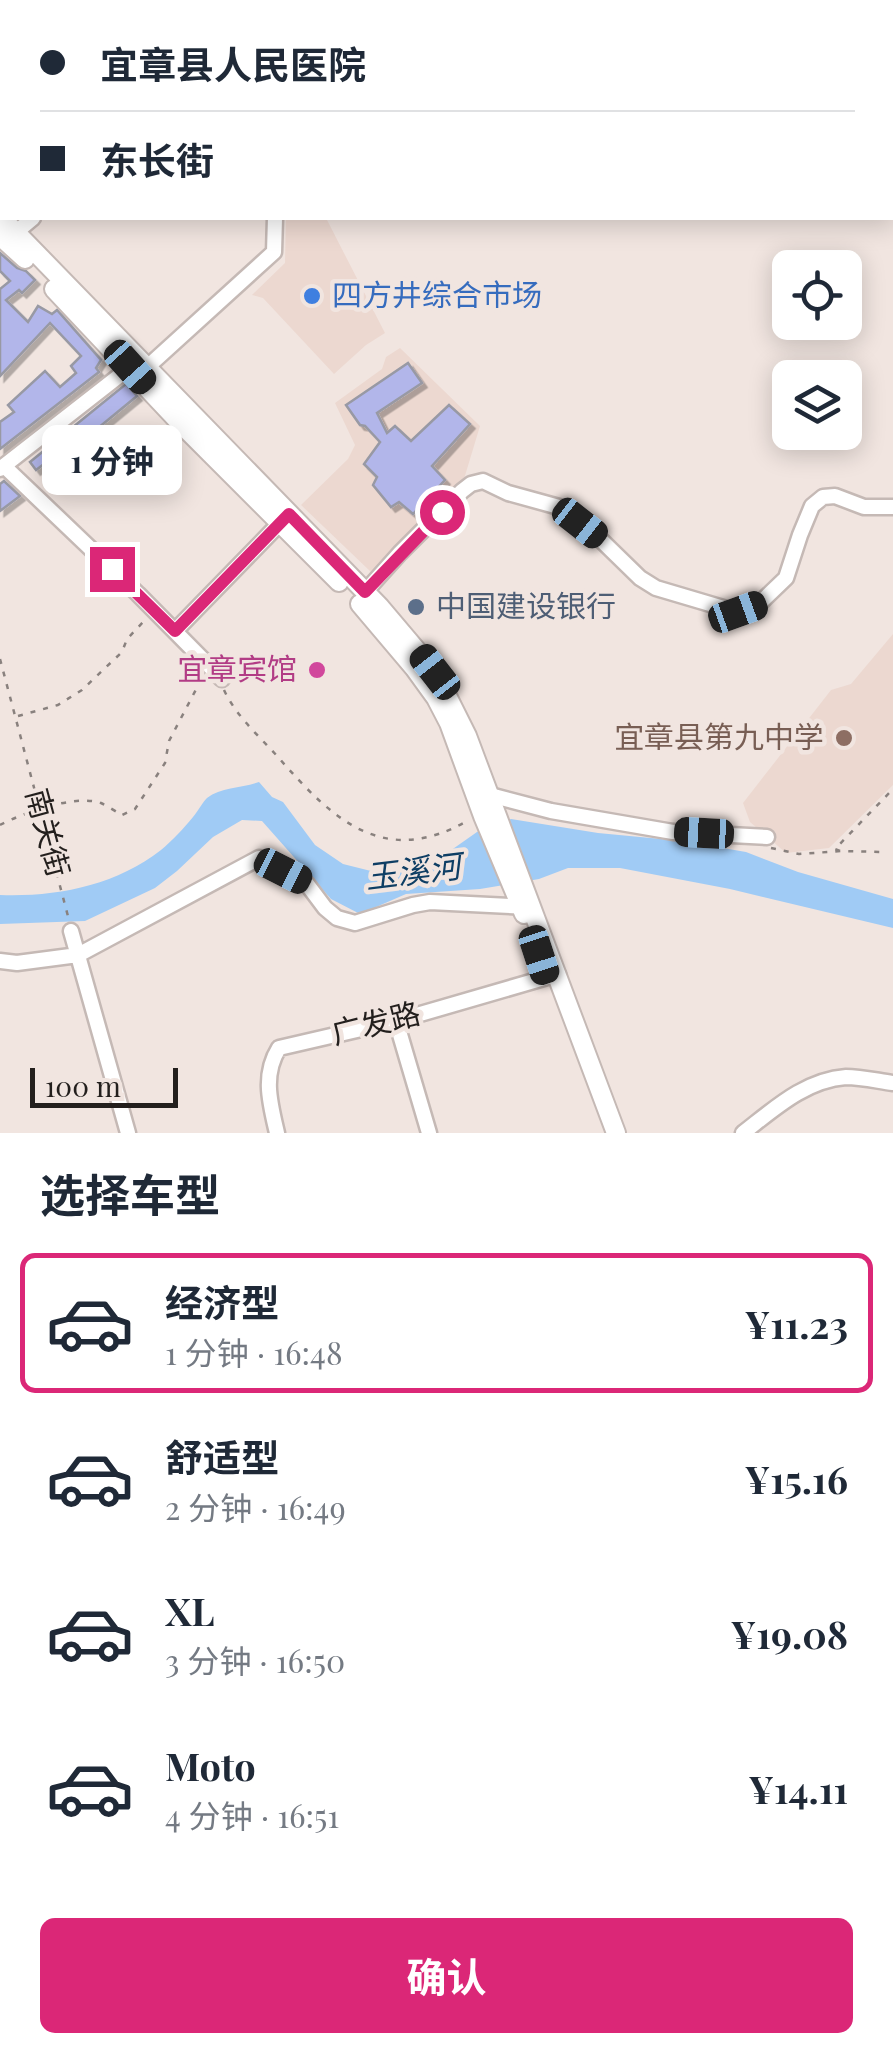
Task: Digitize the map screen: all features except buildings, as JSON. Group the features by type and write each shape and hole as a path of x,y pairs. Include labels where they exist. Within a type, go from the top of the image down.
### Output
{"main road":[{"path":"8,234 141,362 374,618 436,698 449,722 485,820 523,899 616,1133"},
{"path":"285,519 365,592 435,672 467,736 490,795 485,820"},
{"path":"552,976 605,1133"}],"street":[{"path":"8,234 30,220"},
{"path":"222,679 2,468 141,362 274,252 275,220"},
{"path":"365,592 471,484 483,482 559,507 656,588 738,612 760,603 786,578 812,506 822,498 835,496 864,507 893,507"},
{"path":"175,631 285,519"},
{"path":"490,795 673,832 767,837"},
{"path":"0,961 78,955 259,858 307,884 337,918 355,924 414,904 523,899"},
{"path":"71,931 128,1133"},
{"name":"广发路","path":"277,1133 267,1094 271,1060 279,1048 396,1021 552,976"},
{"path":"396,1021 429,1133"},
{"path":"743,1133 792,1096 821,1082 847,1077 893,1083"}],"path":[{"path":"16,716 58,705 82,690 122,652 127,640 154,610"},
{"name":"南关街","path":"0,659 71,931"},
{"path":"0,825 16,815 75,801 99,802 122,815 135,809 166,762 169,741 196,691 205,661"},
{"path":"222,679 237,711 303,786 346,823 406,842 485,820"},
{"path":"842,852 835,848 893,789"},
{"path":"767,837 771,848 799,854 880,852"}],"shaded area":[{"name":"四方井综合市场","path":"286,220 327,220 385,333 334,374 263,298 252,295 285,263"},
{"path":"400,348 480,426 464,479 371,572 301,505 348,459 355,445 335,403 382,369 386,357"},
{"name":"宜章县第九中学","path":"893,634 893,785 829,848 786,853 750,822 743,803 831,690 851,684"}],"water":[{"name":"玉溪河","path":"259,782 272,797 283,802 315,845 343,864 383,874 430,865 477,832 511,819 746,852 798,872 893,899 893,928 730,889 620,868 568,868 539,879 480,889 406,894 360,914 331,899 262,821 242,820 213,837 155,888 85,921 0,924 0,895 42,894 105,881 165,846 207,798"}],"place":[{"name":"四方井综合市场","path":"312,296"},
{"name":"中国建设银行","path":"416,607"},
{"name":"宜章宾馆","path":"317,670"},
{"name":"宜章县第九中学","path":"844,738"}],"route":[{"path":"112,569 175,631 289,514 365,592 442,512"}]}
